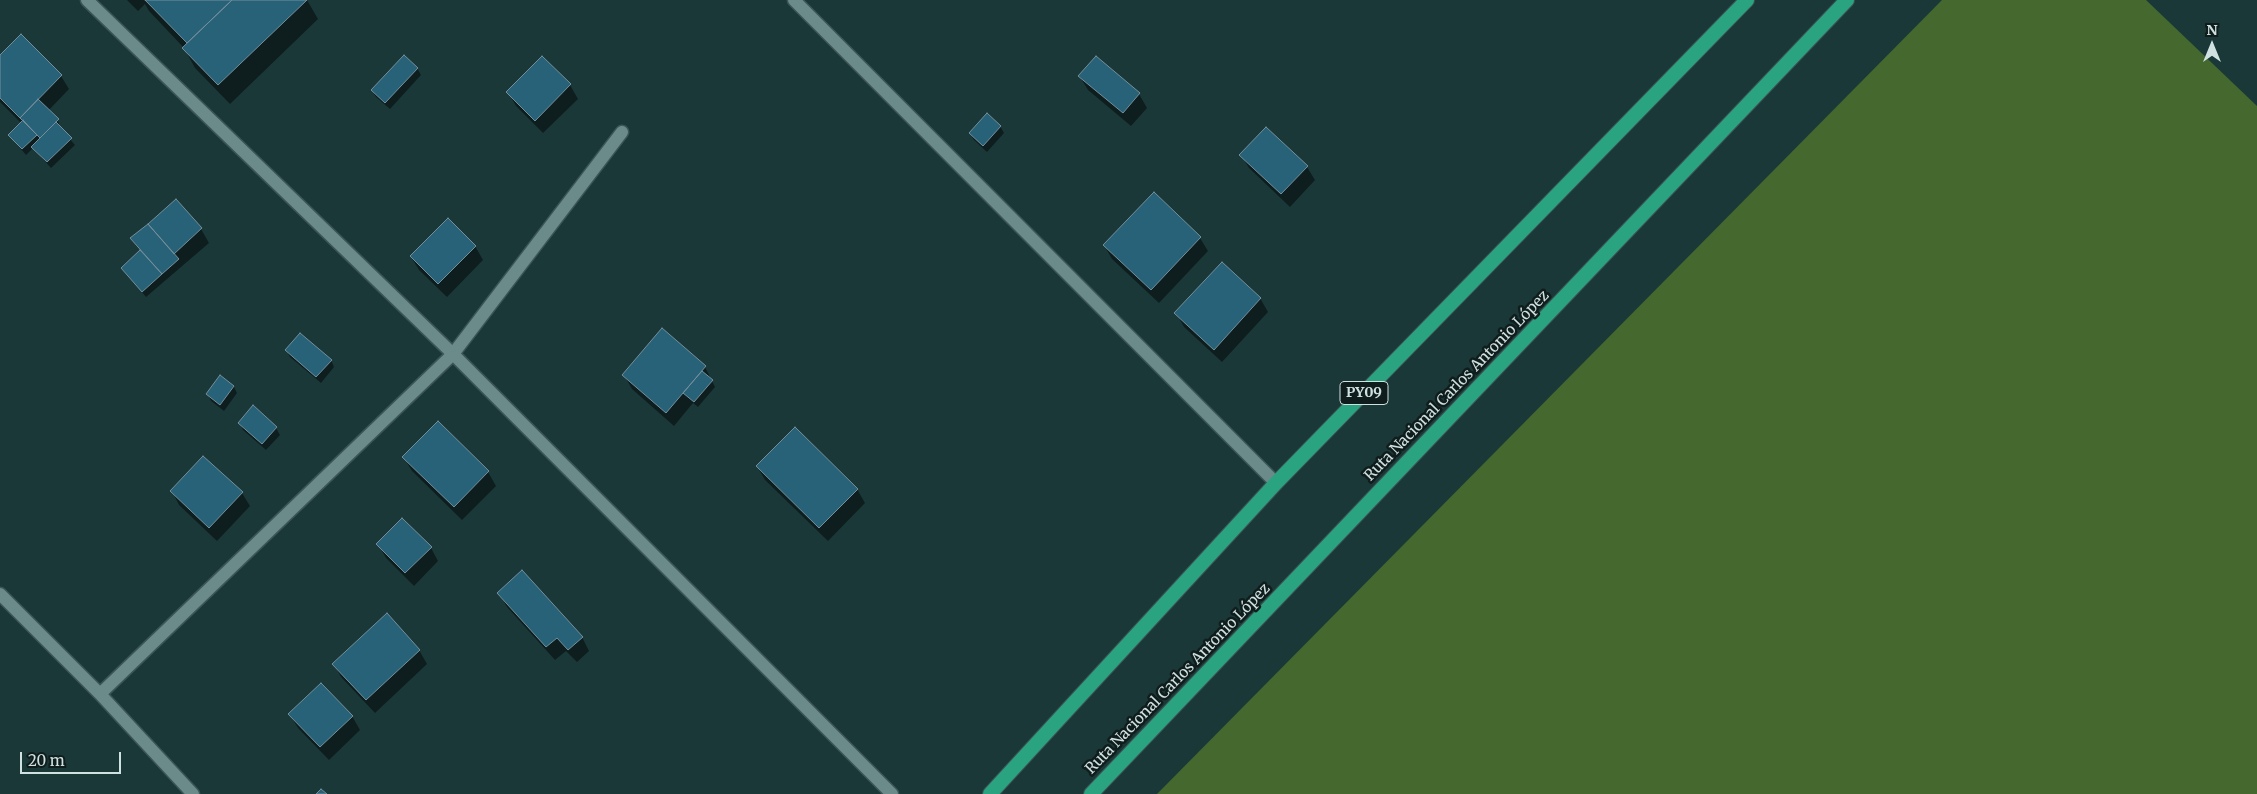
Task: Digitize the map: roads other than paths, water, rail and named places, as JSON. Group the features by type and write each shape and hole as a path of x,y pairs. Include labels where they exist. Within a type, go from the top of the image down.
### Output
{"highway":[{"name":"PY09","path":"990,794 1276,483 1747,0"},
{"name":"Ruta Nacional Carlos Antonio López","path":"1091,794 1847,0"}],"street":[{"path":"87,0 453,354 892,794"},
{"path":"794,0 1276,483"},
{"path":"100,694 453,354 622,132"},
{"path":"0,594 100,694 193,794"}]}
